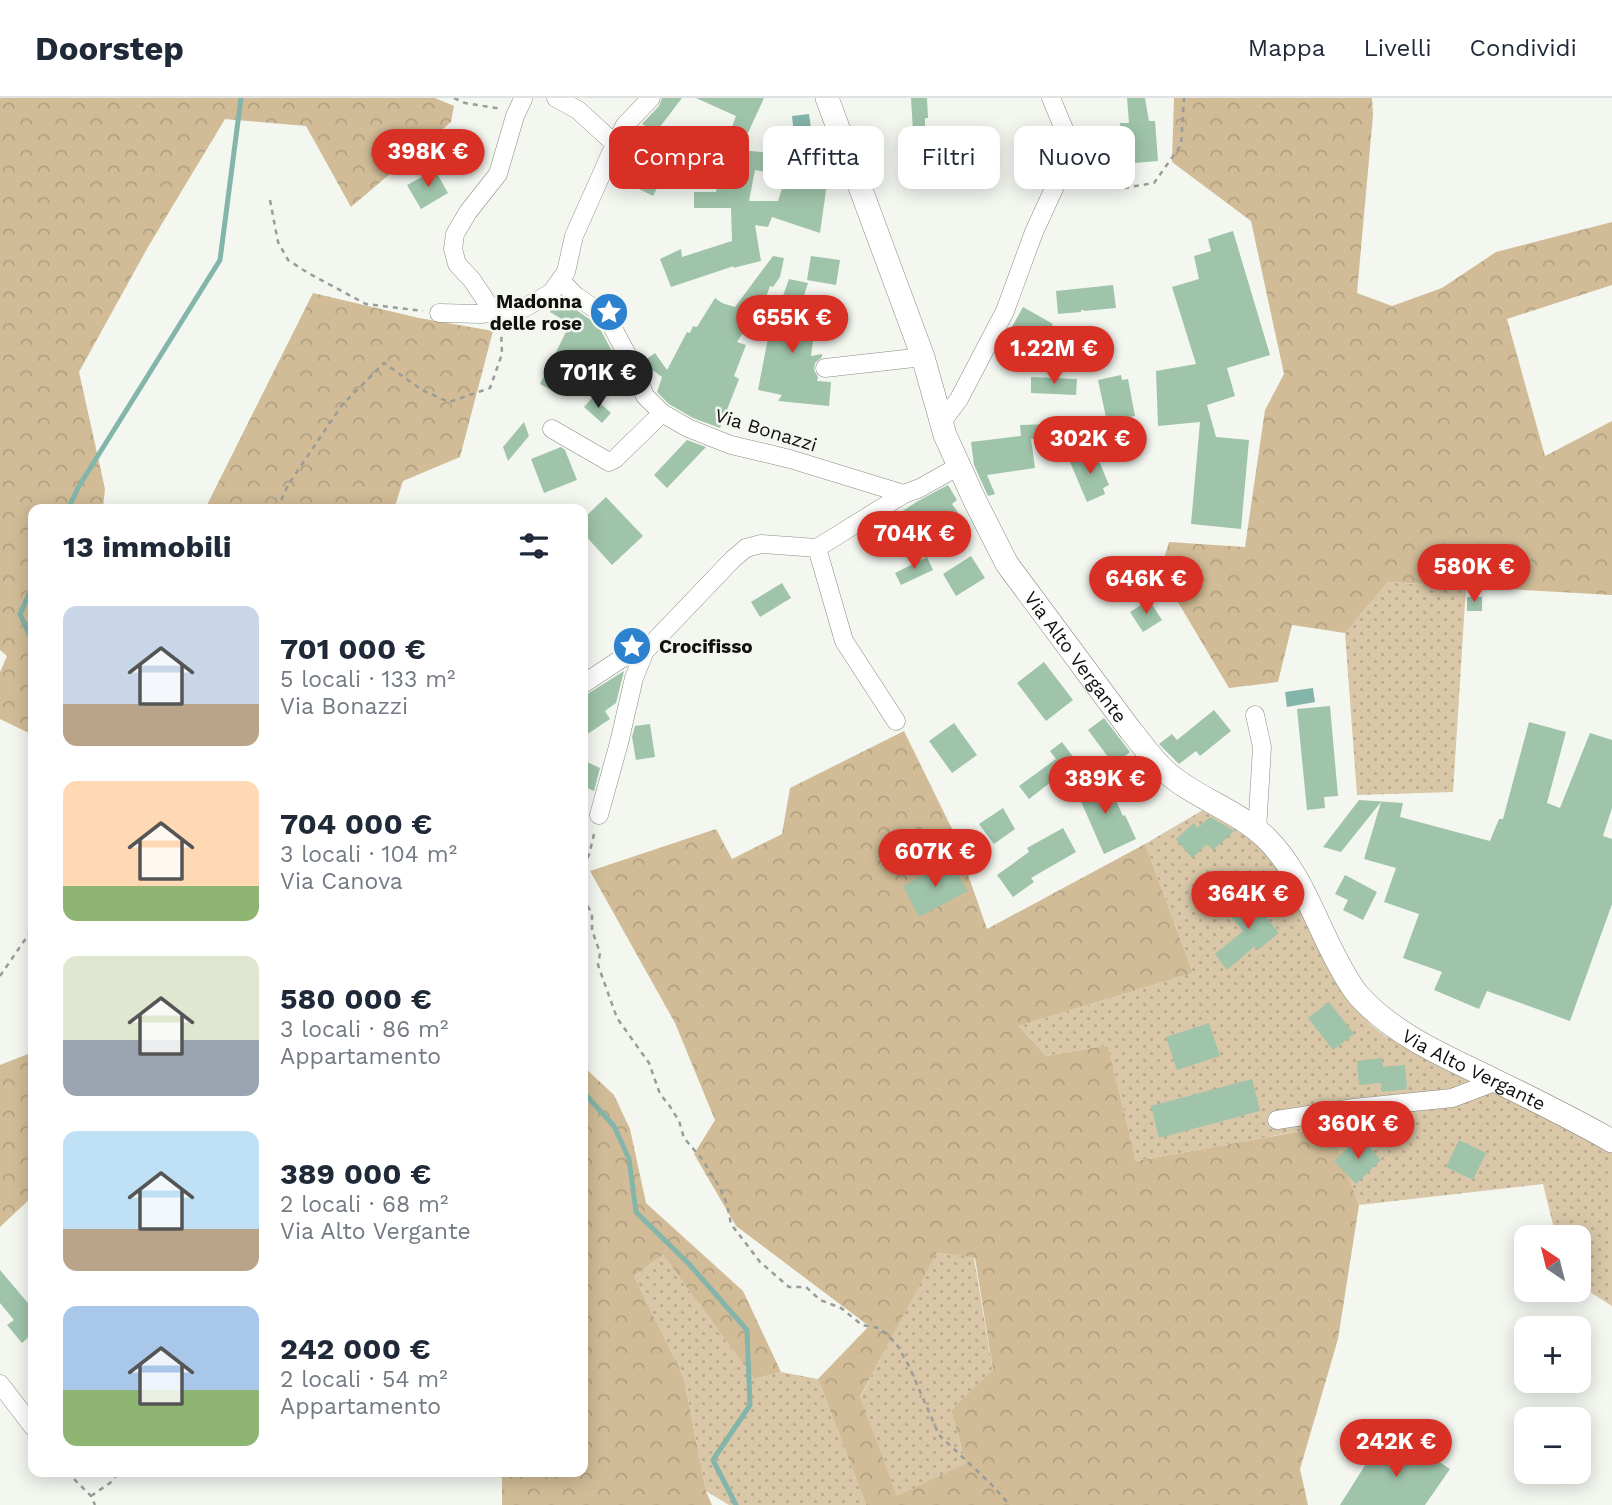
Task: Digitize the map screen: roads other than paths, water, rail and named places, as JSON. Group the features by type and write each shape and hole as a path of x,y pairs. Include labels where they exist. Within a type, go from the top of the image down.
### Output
{"main road":[{"name":"Via Alto Vergante","path":"827,98 923,357 959,466 1007,564 1151,756 1181,782 1264,836 1279,852 1293,872 1343,971 1358,995 1375,1012 1400,1031 1438,1053 1572,1117 1612,1141"}],"street":[{"path":"555,98 578,110 609,138"},
{"path":"624,126 651,98"},
{"path":"942,418 959,399 1005,311 1030,231 1068,158 1064,129 1051,98"},
{"path":"500,312 488,304 457,264 453,249 455,234 468,212 498,174 523,101"},
{"path":"439,313 481,314 522,309 551,293 566,272 574,236 609,157"},
{"name":"Via Bonazzi","path":"560,281 576,296 607,317 645,396 662,413 688,428 731,445 790,459 904,494"},
{"path":"825,368 923,357"},
{"path":"552,429 609,462 662,413"},
{"path":"599,815 634,678 645,651 733,559 746,548 761,544 817,548 904,494 959,466"},
{"path":"817,548 844,640 896,721"},
{"path":"588,680 628,655 645,651"},
{"path":"1255,715 1262,747 1257,831"},
{"path":"1277,1120 1354,1108 1451,1098 1497,1081"},
{"path":"0,1384 28,1420"}],"water":[{"path":"809,114 811,126 793,126 792,116"},
{"path":"1313,688 1315,702 1287,707 1285,692"}],"waterway":[{"path":"70,504 220,260 241,98"},
{"path":"28,596 20,614 28,632"},
{"path":"588,1097 614,1126 629,1159 636,1212 689,1264 747,1330 750,1405 713,1460 736,1505"}],"place":[{"name":"Madonna delle rose","path":"609,312"},
{"name":"Crocifisso","path":"632,646"}]}
